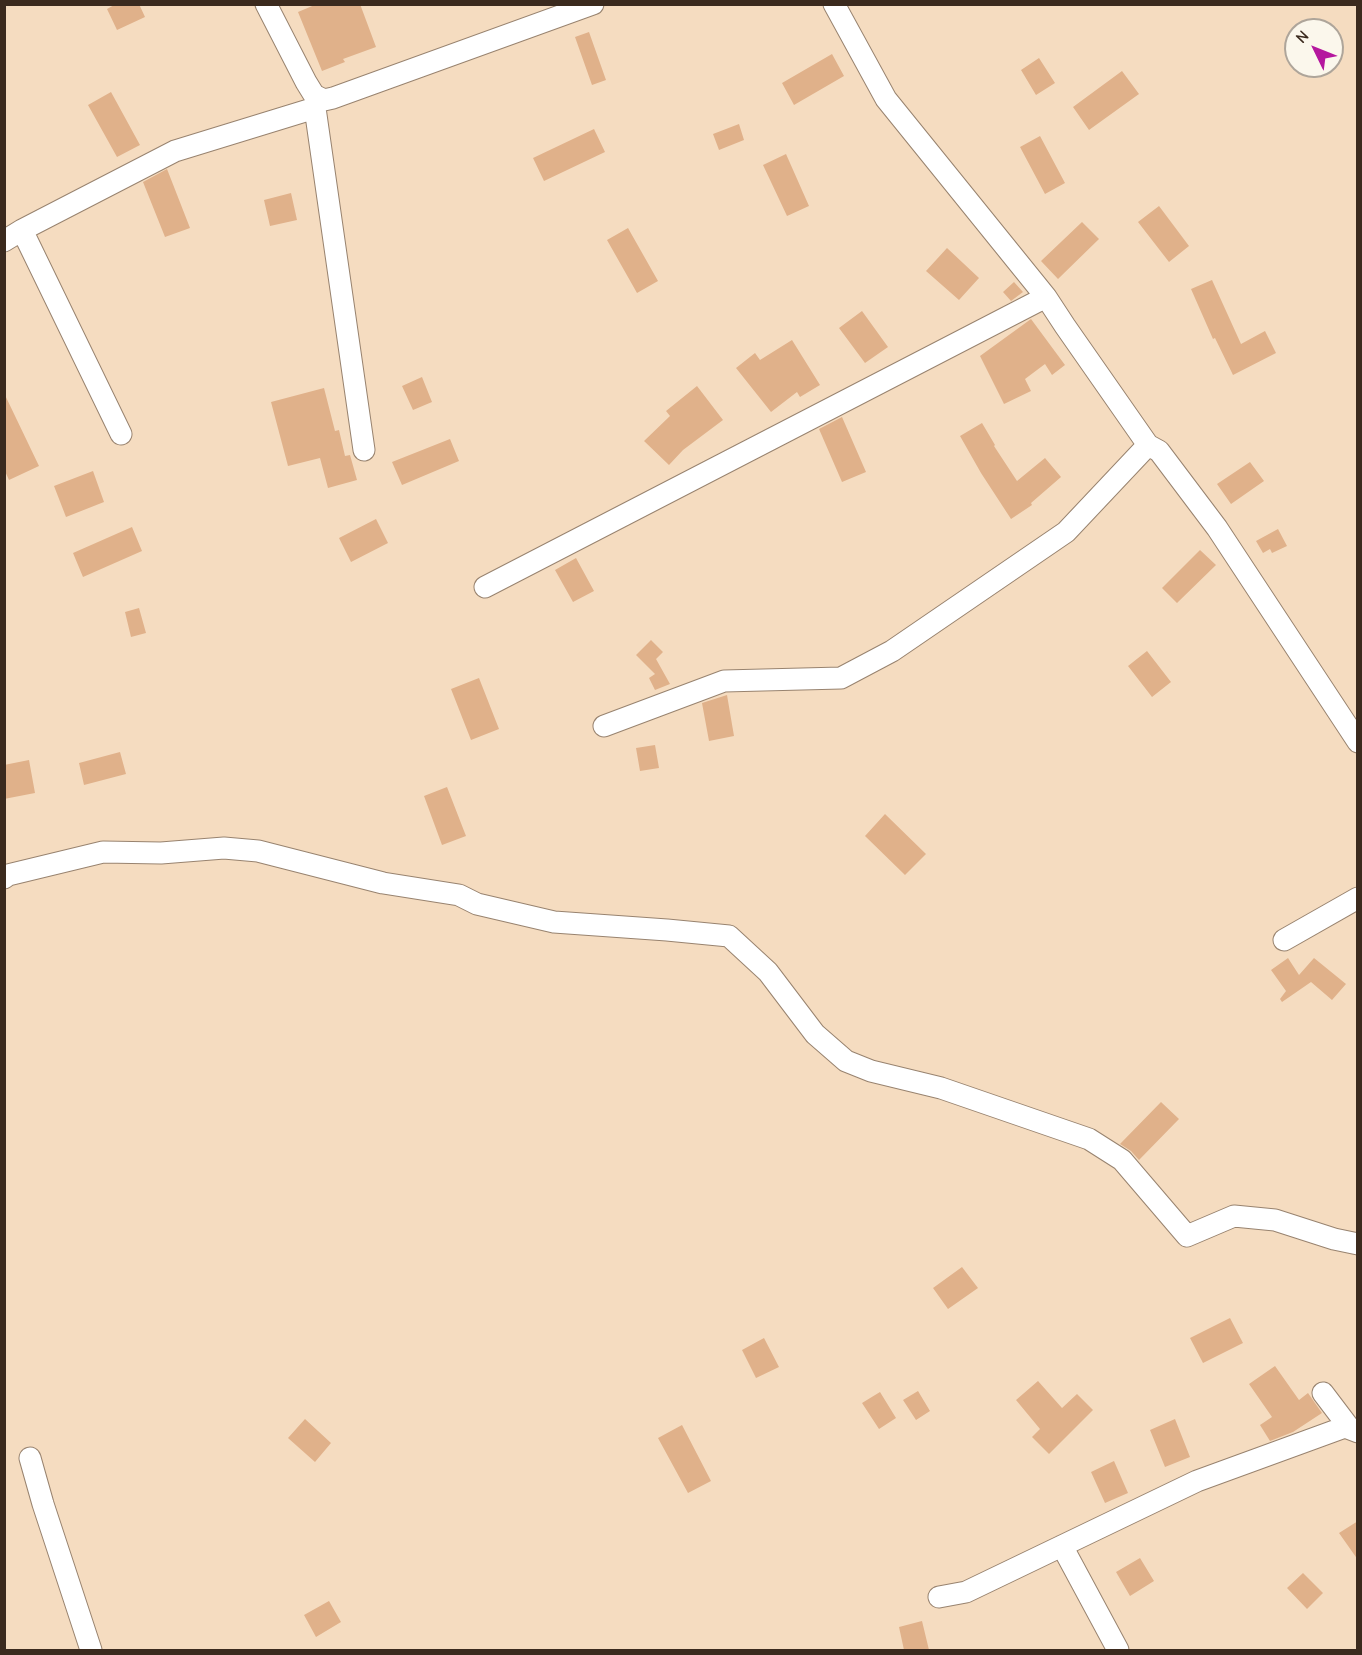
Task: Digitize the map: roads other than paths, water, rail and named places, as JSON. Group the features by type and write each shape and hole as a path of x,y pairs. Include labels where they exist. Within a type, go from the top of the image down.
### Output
{"street":[{"path":"266,4 306,82 314,95 324,100 593,4"},
{"path":"834,4 886,99 1046,297 1148,445 1159,451 1217,528 1358,742"},
{"path":"121,434 13,236 175,151 315,108 364,450"},
{"path":"485,587 1046,297"},
{"path":"604,726 724,681 840,678 892,651 1066,532 1148,445"},
{"path":"4,878 8,875 103,852 160,853 224,848 258,851 383,883 459,895 477,904 554,922 729,936 768,972 815,1034 846,1061 871,1071 942,1088 1089,1139 1122,1160 1187,1236 1234,1216 1275,1220 1334,1239 1358,1244"},
{"path":"1284,940 1358,898"},
{"path":"939,1597 966,1592 1197,1481 1351,1429 1323,1393"},
{"path":"30,1458 92,1650"},
{"path":"1062,1546 1118,1650"}]}
